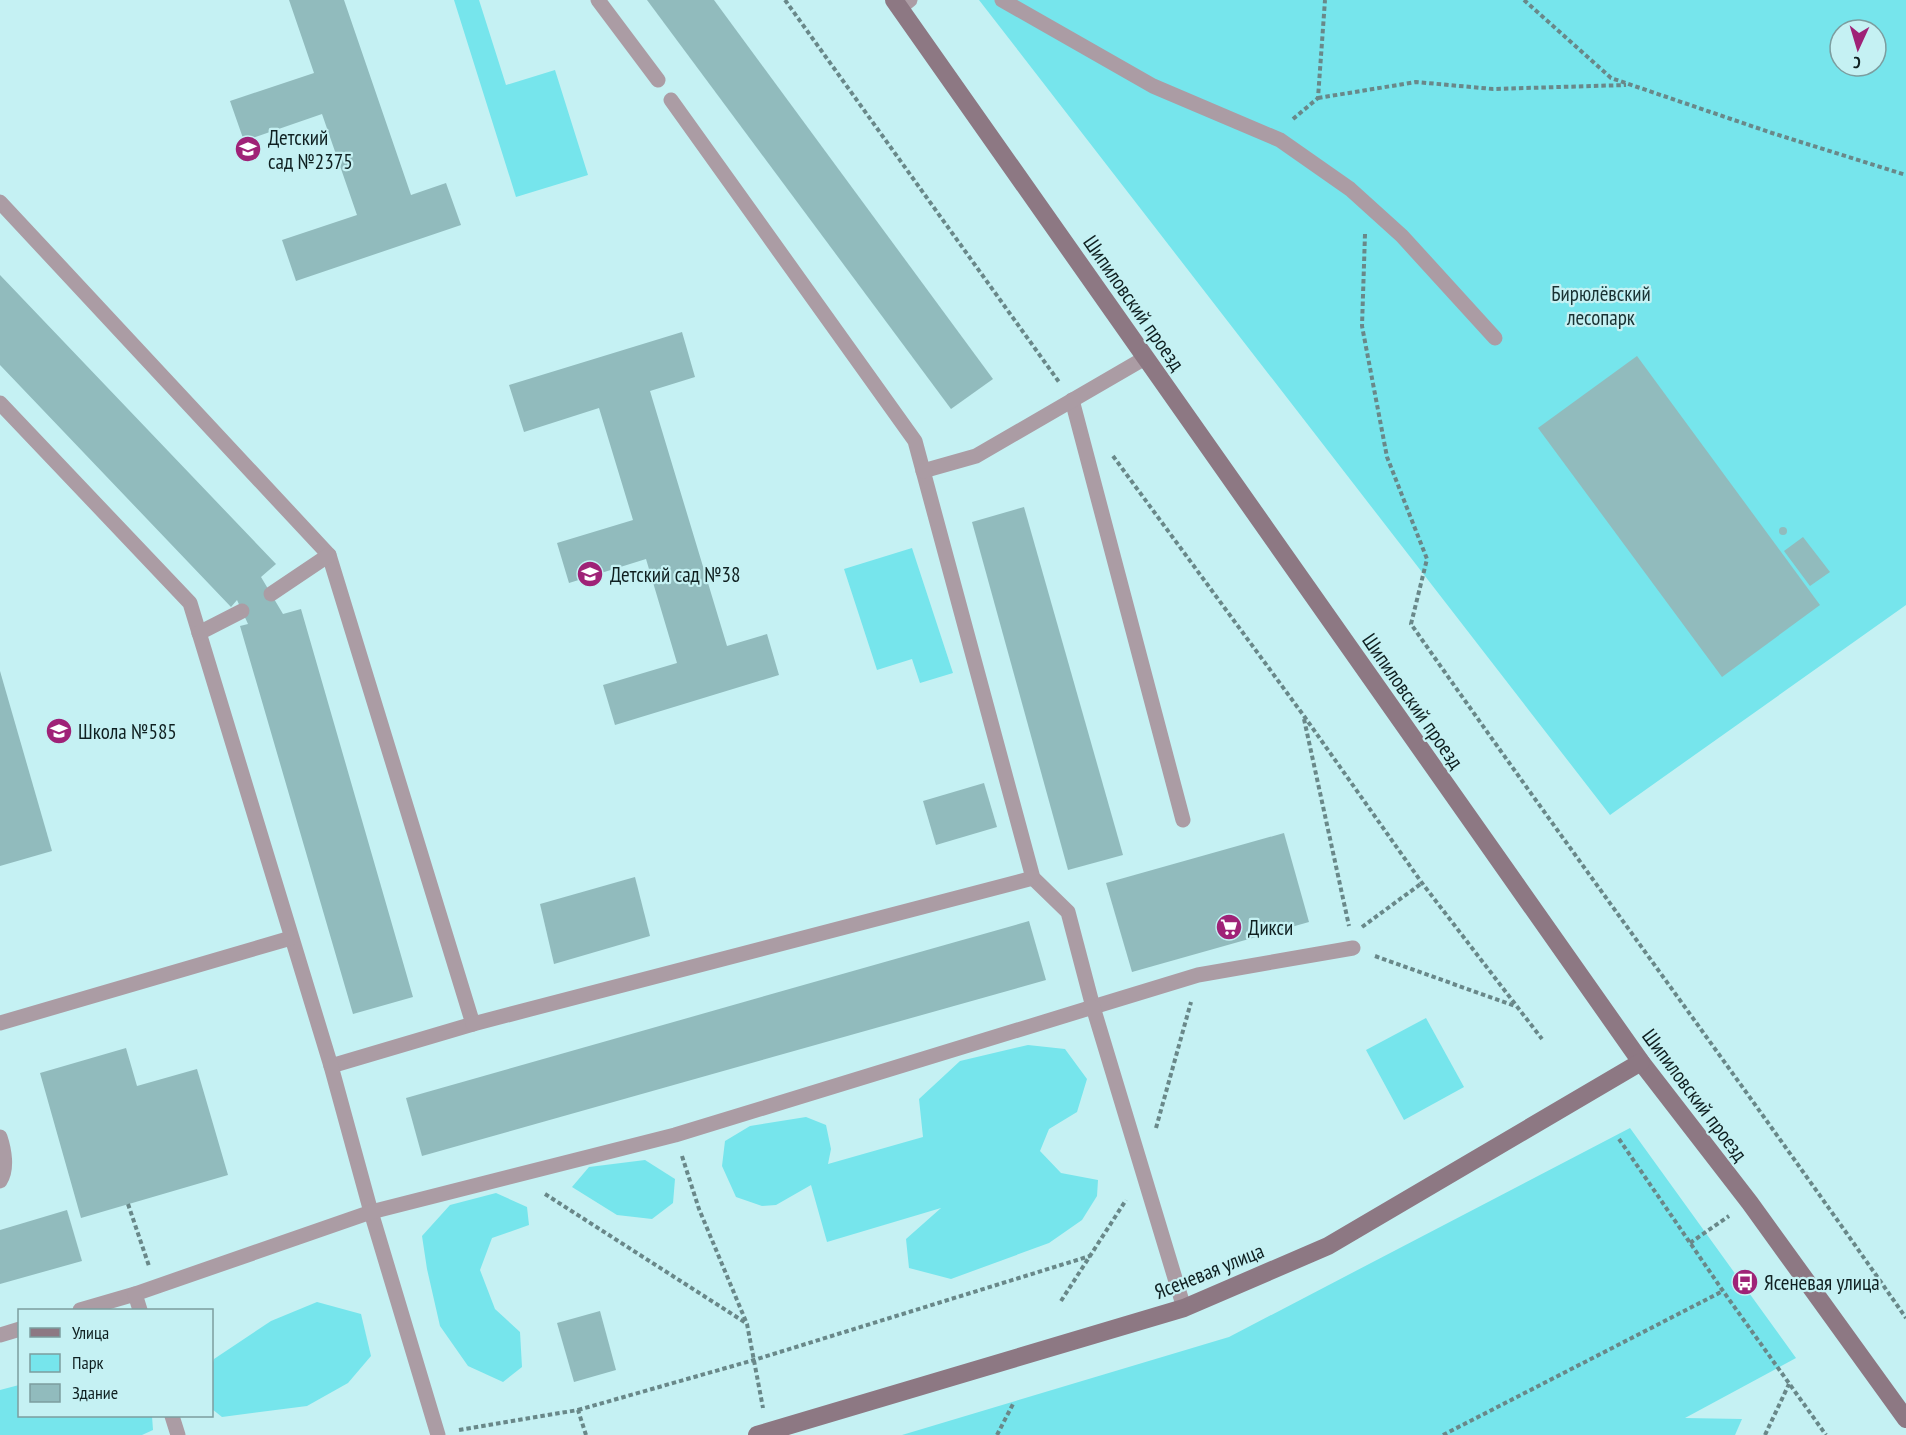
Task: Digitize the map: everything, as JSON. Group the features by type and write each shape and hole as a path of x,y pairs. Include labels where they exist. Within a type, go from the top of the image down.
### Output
{"main road":[{"name":"Шипиловский проезд","path":"901,3 1145,358 1641,1062 1750,1203 1906,1419"},
{"name":"Ясеневая улица","path":"763,1433 1184,1308 1329,1246 1641,1062"}],"lane":[{"path":"598,0 658,80"},
{"path":"1002,0 1153,86 1280,140 1350,189 1402,236 1495,338"},
{"path":"671,100 915,441 1033,878 1068,912 1093,1007 1184,1308"},
{"path":"0,202 329,555 473,1024"},
{"path":"923,471 976,456 1145,358"},
{"path":"1072,400 1183,820"},
{"path":"0,403 190,603 331,1066 371,1212 438,1434"},
{"path":"271,594 329,555"},
{"path":"199,633 242,611"},
{"path":"331,1066 473,1024 1033,878"},
{"path":"0,1023 291,938"},
{"path":"87,1309 371,1212 675,1135 1198,975 1352,941"},
{"path":"0,1137 5,1152 3,1177 0,1181"},
{"path":"135,1294 139,1309"},
{"path":"0,1335 18,1330"},
{"path":"172,1417 178,1435"}],"path":[{"path":"1318,98 1324,0"},
{"path":"1524,0 1611,78 1906,175"},
{"path":"1280,140 1288,123 1318,98 1416,82 1493,89 1630,85"},
{"path":"1366,203 1362,326 1387,457 1427,559 1412,624 1508,762 1796,1160 1906,1318"},
{"path":"1304,716 1352,941"},
{"path":"1352,941 1422,883 1542,1039"},
{"path":"1352,941 1516,1006"},
{"path":"675,1135 699,1209 747,1324 763,1433"},
{"path":"1619,1139 1723,1291 1826,1435"},
{"path":"517,1175 747,1324"},
{"path":"128,1204 155,1287"},
{"path":"1690,1243 1730,1216"},
{"path":"438,1434 578,1410 754,1360 1090,1256"},
{"path":"1443,1435 1723,1291"},
{"path":"1765,1435 1789,1384"},
{"path":"997,1435 1013,1404"},
{"path":"578,1410 586,1435"}],"green space":[{"path":"454,0 479,0 506,85 555,70 588,175 516,197"},
{"name":"Бирюлёвский лесопарк","path":"979,0 1906,0 1906,605 1610,815"},
{"path":"912,548 953,673 920,683 912,659 877,670 844,569"},
{"path":"1426,1018 1464,1087 1404,1120 1366,1050"},
{"path":"1028,1045 1065,1049 1087,1079 1077,1112 1049,1129 1040,1151 1061,1173 1098,1180 1097,1196 1082,1220 1049,1243 951,1279 909,1268 906,1239 941,1208 827,1242 811,1185 776,1205 762,1206 736,1197 722,1166 725,1141 750,1126 806,1117 826,1125 831,1149 828,1164 923,1137 919,1099 960,1061"},
{"path":"1630,1128 1796,1358 1685,1418 1742,1419 1735,1435 902,1435 1229,1337"},
{"path":"645,1160 675,1179 673,1203 652,1219 617,1215 572,1187 589,1167"},
{"path":"496,1193 527,1207 529,1225 492,1238 480,1270 495,1309 520,1332 522,1367 503,1382 468,1366 440,1326 422,1236 450,1205"},
{"path":"317,1302 361,1314 371,1356 348,1383 307,1406 222,1417 213,1410 214,1359 271,1321"},
{"path":"18,1385 18,1417 152,1417 153,1430 142,1435 0,1435 0,1390"}],"building":[{"path":"289,0 344,0 411,195 446,183 461,225 296,281 282,240 357,215 322,114 244,141 230,101 314,73"},
{"path":"647,0 714,0 993,379 951,409"},
{"path":"0,275 276,564 261,577 283,614 301,609 413,997 353,1014 240,626 248,624 237,600 231,607 0,365"},
{"path":"682,332 695,377 650,391 727,646 767,634 779,675 615,725 603,685 677,663 646,559 569,583 557,543 633,520 599,408 524,432 509,385"},
{"path":"1637,356 1820,605 1722,677 1538,428"},
{"path":"1024,507 1123,855 1068,870 972,522"},
{"path":"1783,527 1787,531 1783,535 1779,531"},
{"path":"1803,537 1830,572 1810,586 1784,551"},
{"path":"0,671 52,851 0,866"},
{"path":"984,783 997,827 936,845 923,801"},
{"path":"1284,833 1309,922 1132,972 1106,883"},
{"path":"635,877 650,936 554,964 540,904"},
{"path":"1029,921 1046,980 422,1156 406,1098"},
{"path":"126,1048 137,1086 197,1069 228,1175 81,1218 40,1073"},
{"path":"67,1210 82,1261 0,1284 0,1230"},
{"path":"600,1311 616,1370 574,1382 557,1323"}],"place":[{"name":"Детский сад №2375","path":"248,149"},
{"name":"Детский сад №38","path":"590,574"},
{"name":"Школа №585","path":"59,731"},
{"name":"Дикси","path":"1229,927"},
{"name":"Ясеневая улица","path":"1745,1282"}]}
